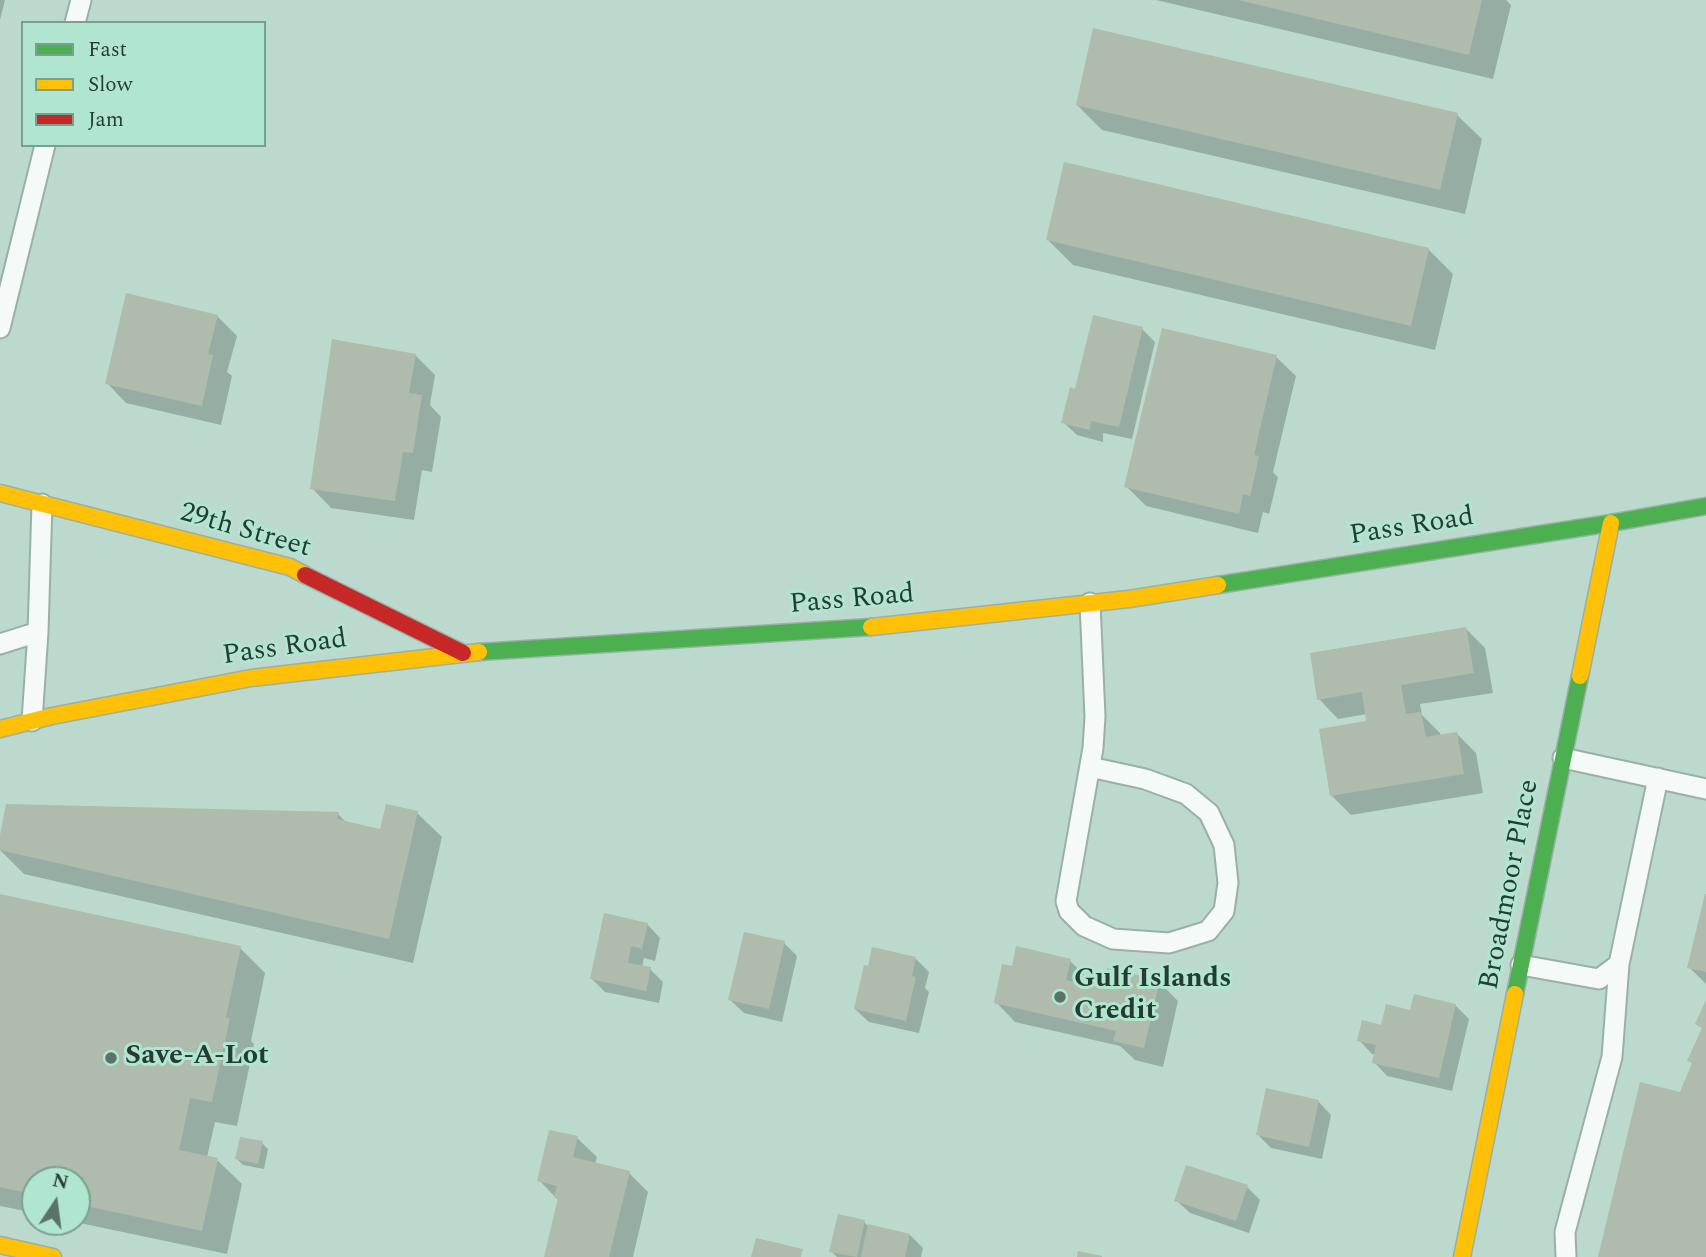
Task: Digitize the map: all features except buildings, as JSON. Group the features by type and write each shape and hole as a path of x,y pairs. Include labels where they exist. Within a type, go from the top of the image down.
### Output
{"main road":[{"name":"29th Street","path":"0,493 290,567 463,653"},
{"name":"Pass Road","path":"0,729 52,716 251,678 463,653 865,628 1143,597 1706,506"},
{"name":"Broadmoor Place","path":"1462,1257 1611,523"},
{"path":"0,1245 53,1257"}],"lane":[{"path":"75,21 80,0"},
{"path":"0,328 45,147"},
{"path":"32,721 42,504"},
{"path":"1090,603 1095,717 1093,748 1066,901 1069,911 1084,926 1113,939 1170,943 1208,931 1224,911 1228,883 1224,845 1209,813 1186,794 1145,779 1090,767"},
{"path":"0,644 38,632"},
{"path":"1563,758 1706,789"},
{"path":"1566,1257 1564,1232 1612,1057 1619,964 1658,778"},
{"path":"1521,965 1600,979 1619,964"}],"traffic: fast":[{"path":"1218,585 1706,506"},
{"path":"479,652 871,627"},
{"path":"1515,994 1580,676"}],"traffic: slow":[{"path":"0,493 290,567 305,575"},
{"path":"1580,676 1611,523"},
{"path":"871,627 1129,599 1218,585"},
{"path":"0,729 52,716 251,678 479,652"},
{"path":"1462,1257 1515,994"},
{"path":"0,1245 53,1257"}],"traffic: jam":[{"path":"305,575 463,653"}],"place":[{"name":"Gulf Islands Credit","path":"1060,997"},
{"name":"Save-A-Lot","path":"111,1058"}]}
